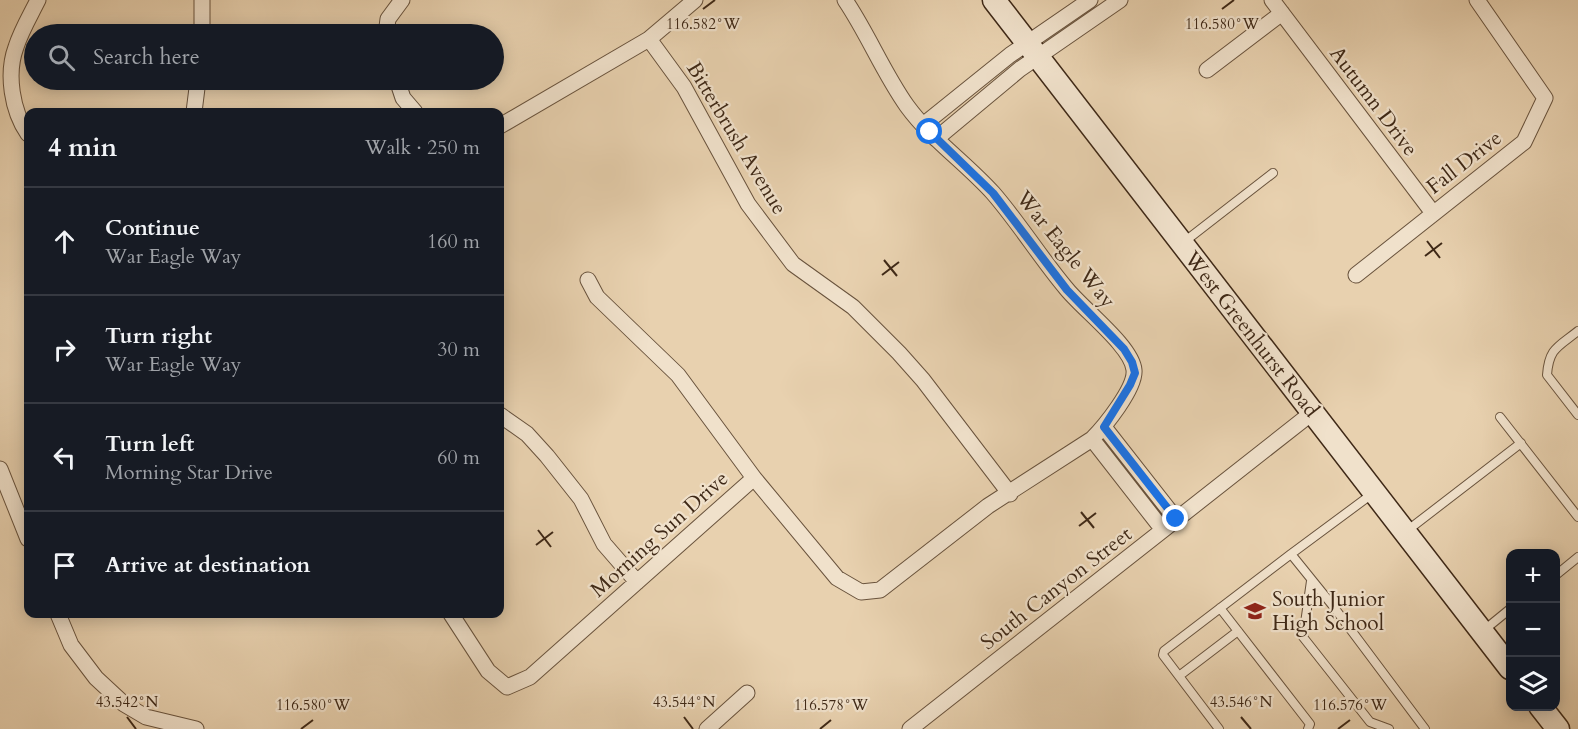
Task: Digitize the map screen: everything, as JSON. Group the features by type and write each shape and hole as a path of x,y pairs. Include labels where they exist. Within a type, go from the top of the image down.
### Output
{"main road":[{"name":"West Greenhurst Road","path":"994,0 1506,663"},
{"path":"1544,711 1558,729"}],"street":[{"path":"26,24 38,0"},
{"path":"202,0 202,24"},
{"path":"387,24 388,19 402,0"},
{"path":"504,124 649,39 695,0"},
{"name":"War Eagle Way","path":"845,0 893,85 923,125 993,193 1067,290 1124,349 1132,362 1135,373 1130,385 1104,427"},
{"path":"936,139 1020,69 1033,50 1090,0"},
{"path":"923,125 1010,54 1033,50 1120,0"},
{"name":"Autumn Drive","path":"1272,0 1433,213"},
{"name":"Fall Drive","path":"1356,275 1524,142 1545,98 1476,0"},
{"path":"1207,70 1282,14"},
{"path":"24,29 15,48 11,67 15,109 24,126"},
{"name":"Bitterbrush Avenue","path":"649,39 684,87 748,204 793,264 853,307 899,353 923,380 1010,494"},
{"path":"194,108 197,90"},
{"path":"401,90 412,108"},
{"path":"588,280 597,297 678,375 754,478"},
{"name":"South Canyon Street","path":"910,729 1313,412"},
{"path":"504,418 527,434 547,456 581,499 604,544 637,582"},
{"path":"1104,427 1176,519"},
{"name":"Morning Sun Drive","path":"453,618 488,671 507,687 530,677 754,478 837,578 861,592 880,590 988,506 1010,494 1092,439 1104,427"},
{"path":"1092,439 1163,530"},
{"path":"0,469 24,529"},
{"path":"60,618 71,645 96,678 142,723 196,729"},
{"path":"707,729 747,693"}],"lane":[{"path":"1182,243 1273,173"},
{"path":"1578,331 1554,350 1548,359 1547,375 1578,415"},
{"path":"1500,417 1578,517"},
{"path":"1406,532 1521,443"},
{"path":"1219,729 1163,655 1164,651 1375,492"},
{"path":"1290,554 1333,606 1425,729"},
{"path":"1560,571 1578,557"},
{"path":"1311,581 1303,637 1370,722 1389,729"},
{"path":"1220,608 1310,724 1308,729"},
{"path":"1482,631 1506,612"},
{"path":"1179,676 1238,631"}],"place":[{"name":"South Junior High School","path":"1255,611"}],"route":[{"path":"930,132 993,193 1067,290 1124,349 1132,362 1135,373 1104,427 1176,519"}]}
